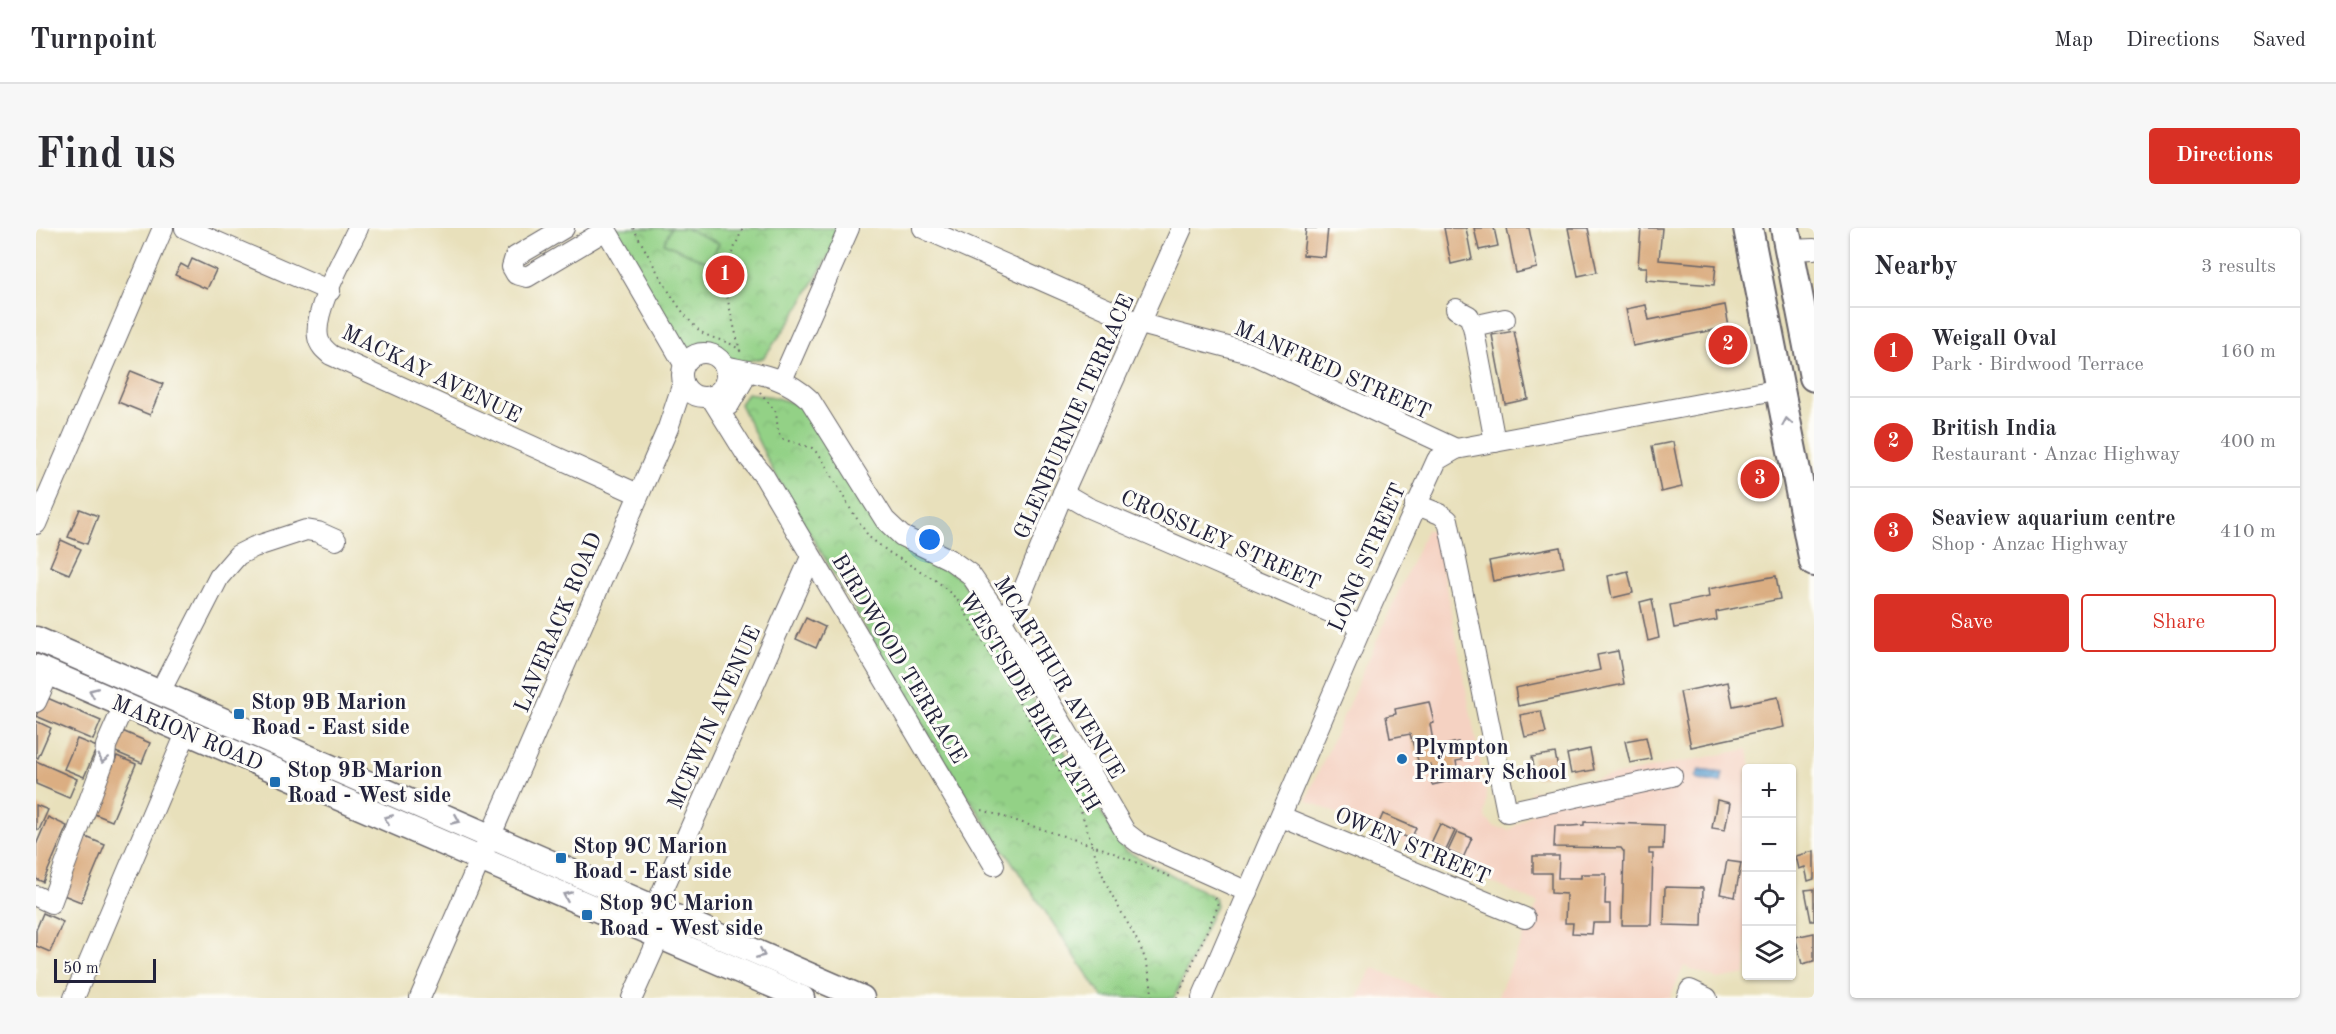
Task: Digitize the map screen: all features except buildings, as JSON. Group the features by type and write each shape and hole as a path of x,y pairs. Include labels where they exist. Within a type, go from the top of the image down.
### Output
{"highway":[{"path":"1748,228 1782,389 1805,468 1814,562"},
{"path":"1796,242 1814,377"}],"main road":[{"name":"MARION ROAD","path":"36,639 861,998"},
{"name":"MARION ROAD","path":"43,670 802,998"},
{"path":"196,735 210,733 210,724 198,709"}],"street":[{"path":"36,524 163,228"},
{"path":"185,228 330,291"},
{"name":"MACKAY AVENUE","path":"358,228 318,320 318,338 331,355 638,494"},
{"path":"564,228 514,257 512,267 516,274 527,277 605,229"},
{"path":"782,380 849,228"},
{"name":"MANFRED STREET","path":"923,228 1140,324 1250,353 1456,449"},
{"name":"GLENBURNIE TERRACE","path":"1001,619 1020,598 1063,493 1182,228"},
{"name":"BIRDWOOD TERRACE","path":"605,229 665,330 715,382 746,454 764,476 994,865"},
{"path":"1456,309 1469,316 1473,326 1495,442"},
{"path":"1473,326 1506,319"},
{"name":"MCARTHUR AVENUE","path":"715,382 782,380 796,386 810,400 885,520 902,536 949,559 969,574 1001,619 1126,833 1139,843 1248,892"},
{"name":"LAVERACK ROAD","path":"420,998 668,428 715,382"},
{"name":"LONG STREET","path":"1202,998 1415,504 1437,460 1456,449 1782,389"},
{"name":"CROSSLEY STREET","path":"1063,493 1087,507 1362,626"},
{"path":"1415,504 1440,514 1448,520 1452,532 1507,812 1672,776"},
{"path":"160,692 219,576 238,555 254,547 306,531 318,532 336,540"},
{"name":"MCEWIN AVENUE","path":"632,998 652,933 811,557"},
{"path":"36,702 43,670"},
{"path":"36,896 51,903 105,758 106,746 124,705"},
{"path":"74,998 196,735"},
{"name":"OWEN STREET","path":"1282,817 1525,918"}],"path":[{"path":"633,228 688,319 701,332 729,342 740,351"},
{"path":"743,228 722,276 743,358"},
{"name":"WESTSIDE BIKE PATH","path":"715,382 776,412 778,431 782,439 812,448 821,457 849,508 869,537 890,554 938,581 958,600 1074,795 1108,887 1139,939 1152,976 1152,998"},
{"path":"965,813 983,810 1094,846 1181,881"},
{"path":"1177,998 1218,906 1213,895"}],"shaded area":[{"name":"Plympton Primary School","path":"1426,530 1435,530 1487,797 1485,817 1494,827 1510,830 1533,812 1530,792 1748,749 1750,764 1742,764 1742,975 1717,979 1684,966 1670,998 1497,998 1538,903 1306,800"},
{"path":"1372,967 1443,998 1358,998"}],"green space":[{"path":"605,228 845,228 792,319 763,358 724,366 715,356 697,354 665,330"},
{"path":"671,228 685,228 719,243 709,263 664,243"},
{"path":"747,393 773,397 803,406 884,534 960,578 1124,850 1214,897 1216,905 1174,998 1103,998 941,756 772,469 740,404"}],"water":[{"path":"1699,770 1723,773 1721,783 1698,780 1695,777"}],"place":[{"name":"Weigall Oval","path":"725,275"},
{"name":"British India","path":"1728,345"},
{"name":"Seaview aquarium centre","path":"1760,479"},
{"name":"Stop 9B Marion Road - East side","path":"239,714"},
{"name":"Plympton Primary School","path":"1402,759"},
{"name":"Stop 9B Marion Road - West side","path":"275,782"},
{"name":"Stop 9C Marion Road - East side","path":"561,858"},
{"name":"Stop 9C Marion Road - West side","path":"587,915"}]}
